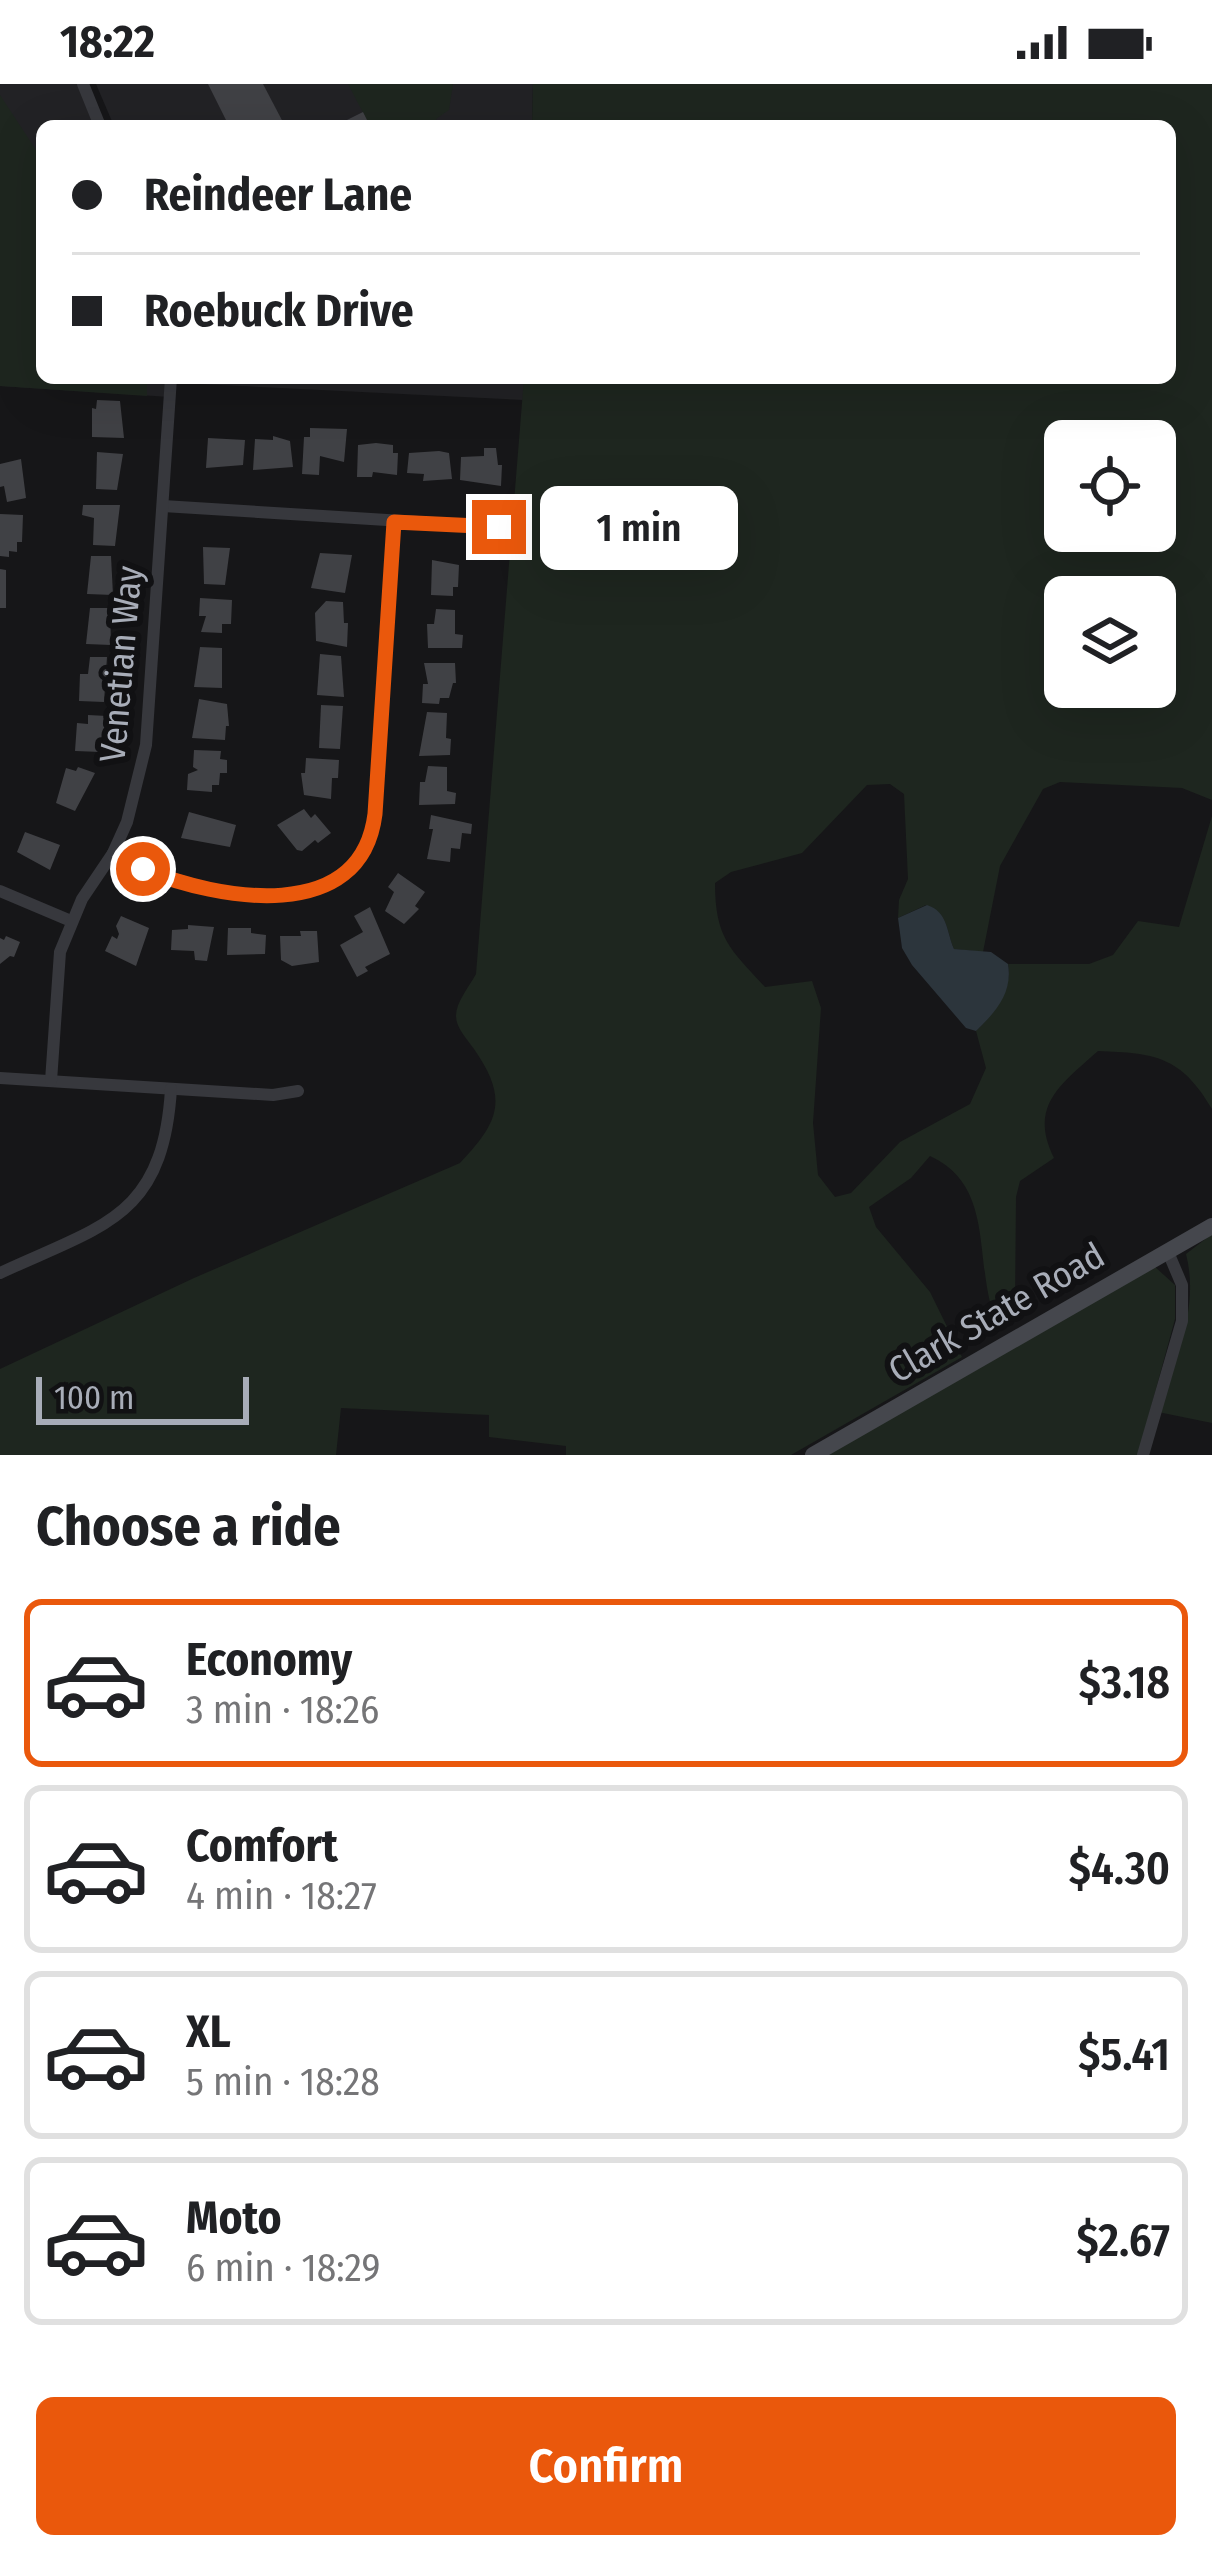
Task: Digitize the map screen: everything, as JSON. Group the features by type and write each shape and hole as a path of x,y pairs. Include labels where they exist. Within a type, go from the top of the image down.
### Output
{"main road":[{"name":"Clark State Road","path":"814,1455 1212,1226"}],"street":[{"path":"83,84 98,120"},
{"name":"Venetian Way","path":"51,1081 59,952 71,921 113,853 139,784 146,745 171,384"},
{"path":"163,506 499,527"},
{"path":"113,853 176,882 220,890 293,895 324,889 351,872 367,851 375,814 394,522"},
{"path":"0,892 71,921"},
{"path":"0,1078 273,1095 298,1091"},
{"path":"0,1273 128,1209 148,1185 161,1157 171,1089"},
{"path":"1143,1455 1182,1321 1182,1286 1168,1252"}],"shaded area":[{"path":"0,84 83,84 98,120 36,120 36,384 171,384 170,397 0,386"},
{"path":"96,84 533,84 532,120 111,120"},
{"path":"348,84 453,84 449,110 437,120 367,120"},
{"path":"533,84 1212,84 1212,800 1182,788 1060,782 1043,789 1000,866 983,952 954,949 942,917 926,905 898,918 908,879 904,794 890,784 867,785 802,853 731,872 715,883 718,917 727,941 765,987 812,981 821,1008 813,1123 818,1175 835,1197 851,1193 900,1142 970,1104 986,1068 976,1031 1001,1001 1008,964 1089,964 1113,955 1138,921 1179,927 1212,816 1212,1109 1189,1078 1151,1056 1098,1051 1072,1074 1047,1110 1047,1140 1054,1158 1020,1181 1015,1303 1009,1311 991,1306 978,1220 963,1183 930,1156 911,1178 869,1207 876,1227 930,1292 962,1357 791,1455 566,1455 566,1446 489,1437 489,1415 341,1408 336,1455 0,1455 0,1369 194,1278 460,1163 491,1122 495,1096 485,1067 460,1029 456,1016 476,974 524,384 1176,384 1176,120 532,120"},
{"path":"0,95 36,150 36,384 147,384 147,396 0,386"},
{"path":"199,384 524,384 524,400"},
{"path":"927,905 943,917 954,949 991,952 1008,964 1008,984 1001,1001 976,1031 966,1028 902,948 898,918"},
{"path":"1212,1234 1212,1423 1158,1412 1188,1314 1186,1254"},
{"path":"1154,1266 1175,1285 1175,1319 1138,1455 822,1455"}],"building":[{"path":"208,84 263,84 282,120 226,120"},
{"path":"97,400 120,401 124,438 92,437 92,408 96,409"},
{"path":"310,428 347,429 344,462 320,456 319,475 302,474 304,437 310,437"},
{"path":"273,436 290,441 293,467 253,470 255,439 273,440"},
{"path":"208,438 245,440 243,465 206,468"},
{"path":"358,445 393,445 393,453 398,453 397,475 373,472 372,477 357,477"},
{"path":"484,448 496,448 498,465 502,465 501,486 460,480 461,457 484,456"},
{"path":"97,452 123,454 117,490 96,489"},
{"path":"409,453 449,453 452,479 423,481 424,474 407,473"},
{"path":"21,459 26,498 7,502 4,486 0,487 0,464"},
{"path":"83,505 120,505 115,546 93,545 94,518 82,515"},
{"path":"0,514 23,515 22,542 17,542 17,552 9,551 9,557 0,556"},
{"path":"203,547 230,548 225,585 204,584"},
{"path":"320,553 352,555 345,593 311,588"},
{"path":"91,556 111,556 113,595 87,594"},
{"path":"432,560 459,565 453,596 431,595"},
{"path":"0,569 6,570 6,608 0,608"},
{"path":"200,598 232,600 231,624 222,624 222,633 201,632 206,616 199,616"},
{"path":"326,601 343,602 347,647 316,641 315,613"},
{"path":"90,608 110,608 111,645 86,644"},
{"path":"436,609 455,610 455,634 463,635 462,648 428,648 427,624 434,624"},
{"path":"200,647 222,648 222,688 194,687"},
{"path":"320,654 341,656 344,697 317,695"},
{"path":"90,657 107,657 104,702 79,701 80,674 88,674"},
{"path":"424,663 455,663 456,683 449,698 440,698 439,704 422,703 423,684 428,684"},
{"path":"199,699 227,704 225,740 192,738"},
{"path":"321,705 343,706 340,749 319,748"},
{"path":"427,712 447,713 450,755 419,756"},
{"path":"88,715 107,716 101,752 75,751 77,723 88,724"},
{"path":"194,750 221,751 220,759 227,760 227,773 220,773 219,785 212,785 212,792 187,790 188,774 198,770 193,767"},
{"path":"306,758 339,760 331,799 304,795 301,773 305,773"},
{"path":"428,766 447,767 447,791 456,793 455,804 419,805 420,782 425,782"},
{"path":"78,767 95,773 75,811 56,803 66,768 76,771"},
{"path":"304,809 331,833 302,851 277,825"},
{"path":"189,812 236,825 230,847 181,838"},
{"path":"431,815 472,824 471,834 462,833 460,849 451,848 450,862 427,859"},
{"path":"25,832 60,845 50,870 17,852"},
{"path":"398,873 425,892 415,906 419,909 404,924 385,911 394,892 388,887"},
{"path":"370,907 390,954 365,967 368,971 357,977 340,945 363,932 354,916"},
{"path":"121,916 149,928 136,966 105,951 112,936 117,939"},
{"path":"188,925 214,927 207,961 195,960 194,951 171,950 172,930 188,929"},
{"path":"228,928 251,928 251,933 266,935 265,954 227,955"},
{"path":"300,931 317,931 319,962 292,966 281,960 280,936 301,936"},
{"path":"0,938 20,942 14,957 0,964"}],"route":[{"path":"143,869 176,882 220,890 293,895 324,889 351,872 367,851 373,832 394,522 499,527"}]}
